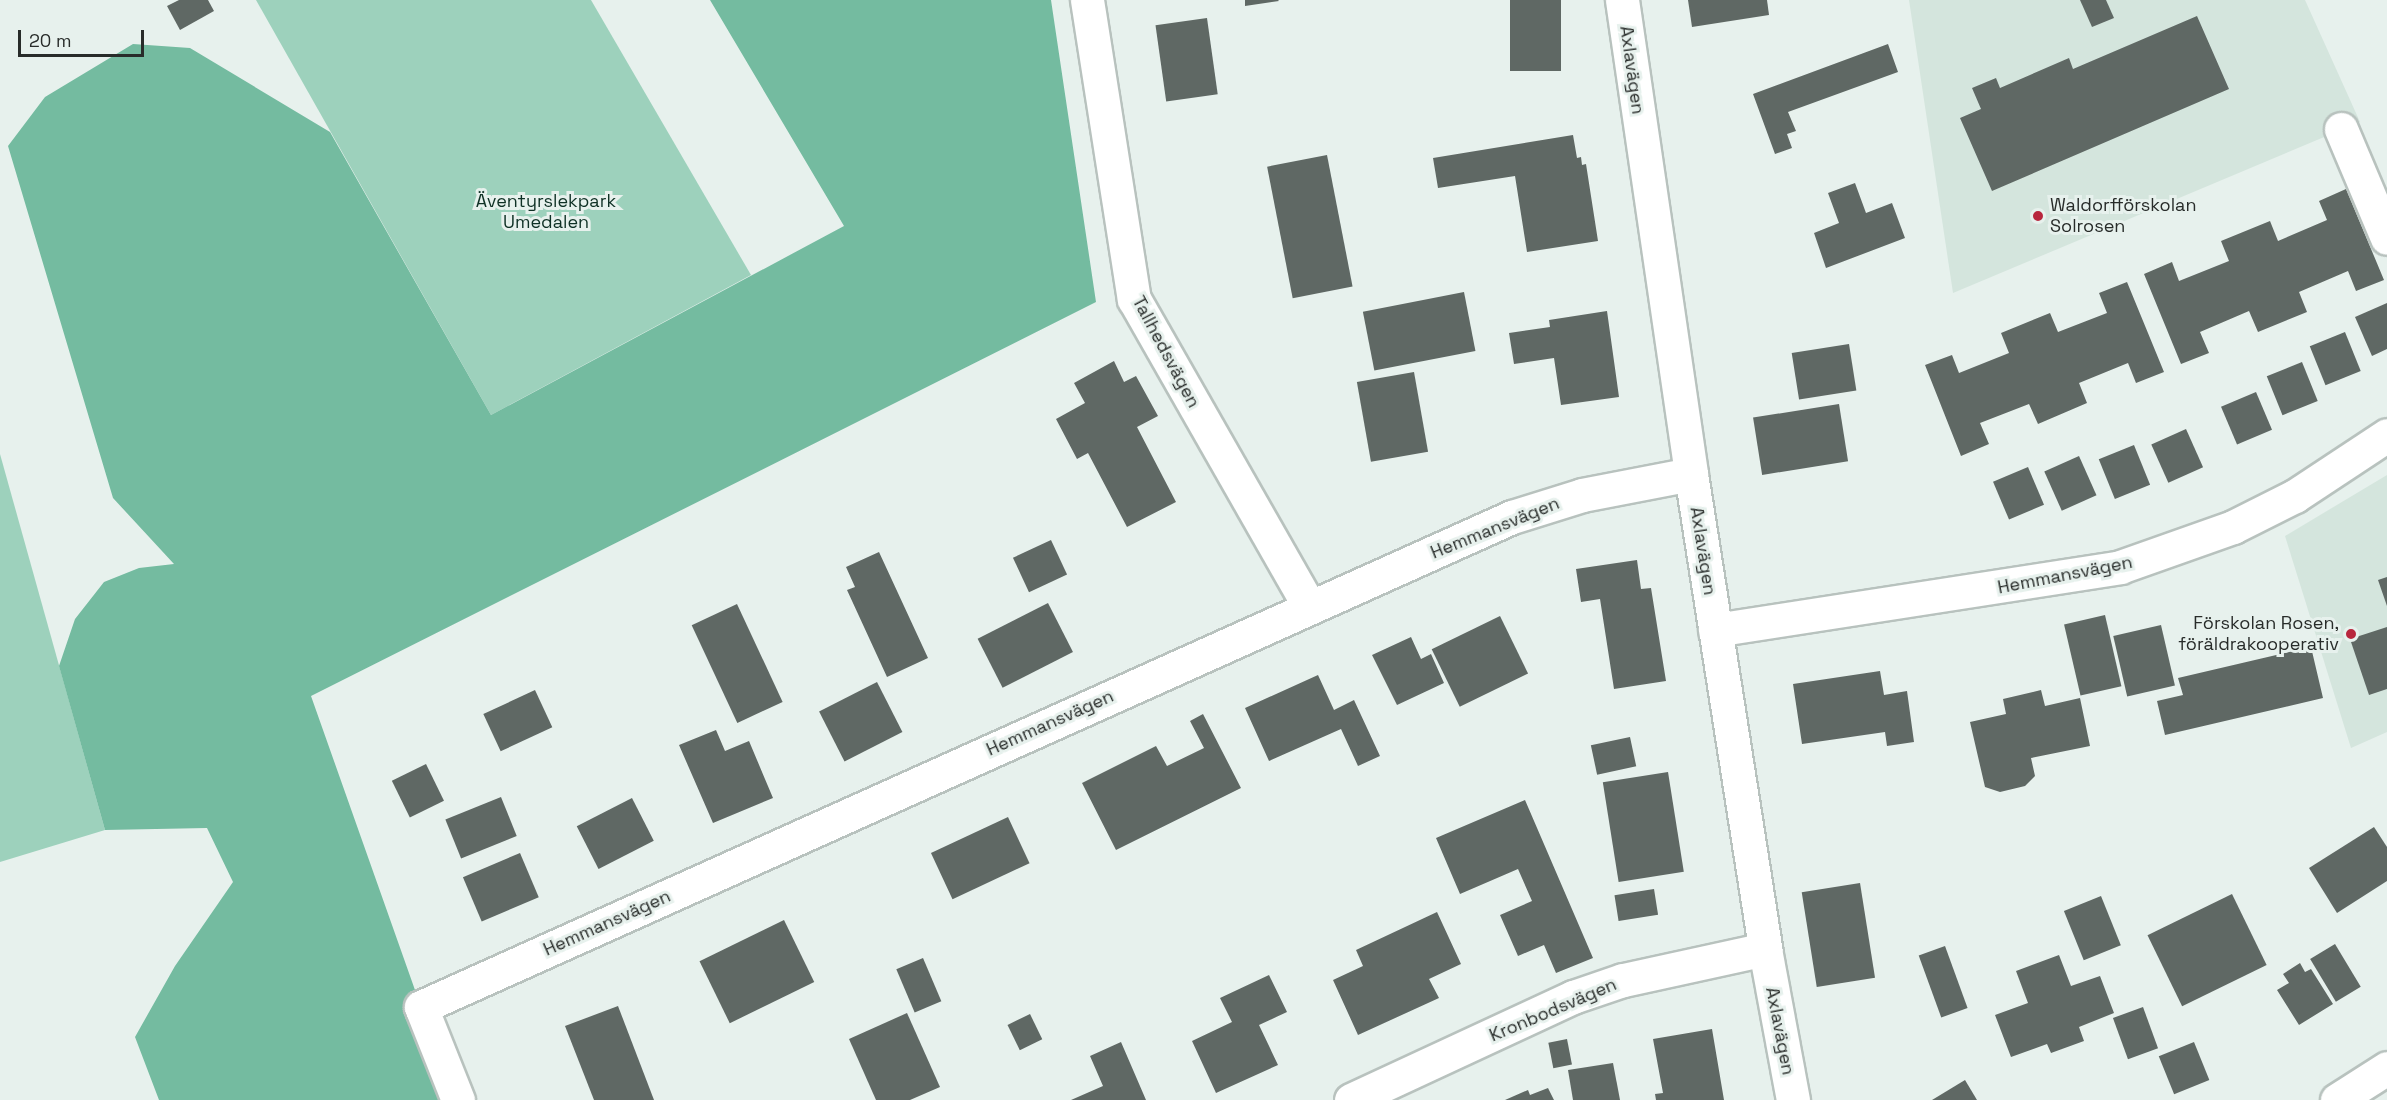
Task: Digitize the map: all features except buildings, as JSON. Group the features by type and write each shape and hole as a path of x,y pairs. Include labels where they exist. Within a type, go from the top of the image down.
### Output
{"street":[{"name":"Tallhedsvägen","path":"1087,0 1134,300 1310,606"},
{"name":"Axlavägen","path":"1622,0 1715,630 1765,949 1793,1100"},
{"path":"2341,129 2387,238"},
{"name":"Hemmansvägen","path":"1715,630 2120,567 2176,550 2274,506 2387,435"},
{"name":"Hemmansvägen","path":"458,1100 421,1007 1310,606 1545,505 1691,474"},
{"name":"Kronbodsvägen","path":"1352,1100 1574,997 1623,980 1765,949"},
{"path":"2337,1100 2387,1068"}],"shaded area":[{"name":"Waldorfförskolan Solrosen","path":"1909,0 2305,0 2360,122 1953,293"},
{"name":"Förskolan Rosen, föräldrakooperativ","path":"2387,475 2387,732 2351,748 2285,536"}],"green space":[{"name":"Äventyrslekpark Umedalen","path":"256,0 591,0 751,275 491,415"},
{"path":"710,0 1051,0 1096,302 311,696 421,1007 458,1100 159,1100 135,1037 175,966 233,882 207,828 105,830 59,666 75,619 104,582 139,568 174,564 113,498 8,146 45,97 133,44 190,48 330,132 491,415 844,226"},
{"path":"0,454 105,830 0,862"}],"place":[{"name":"Waldorfförskolan Solrosen","path":"2038,216"},
{"name":"Förskolan Rosen, föräldrakooperativ","path":"2351,634"}]}
